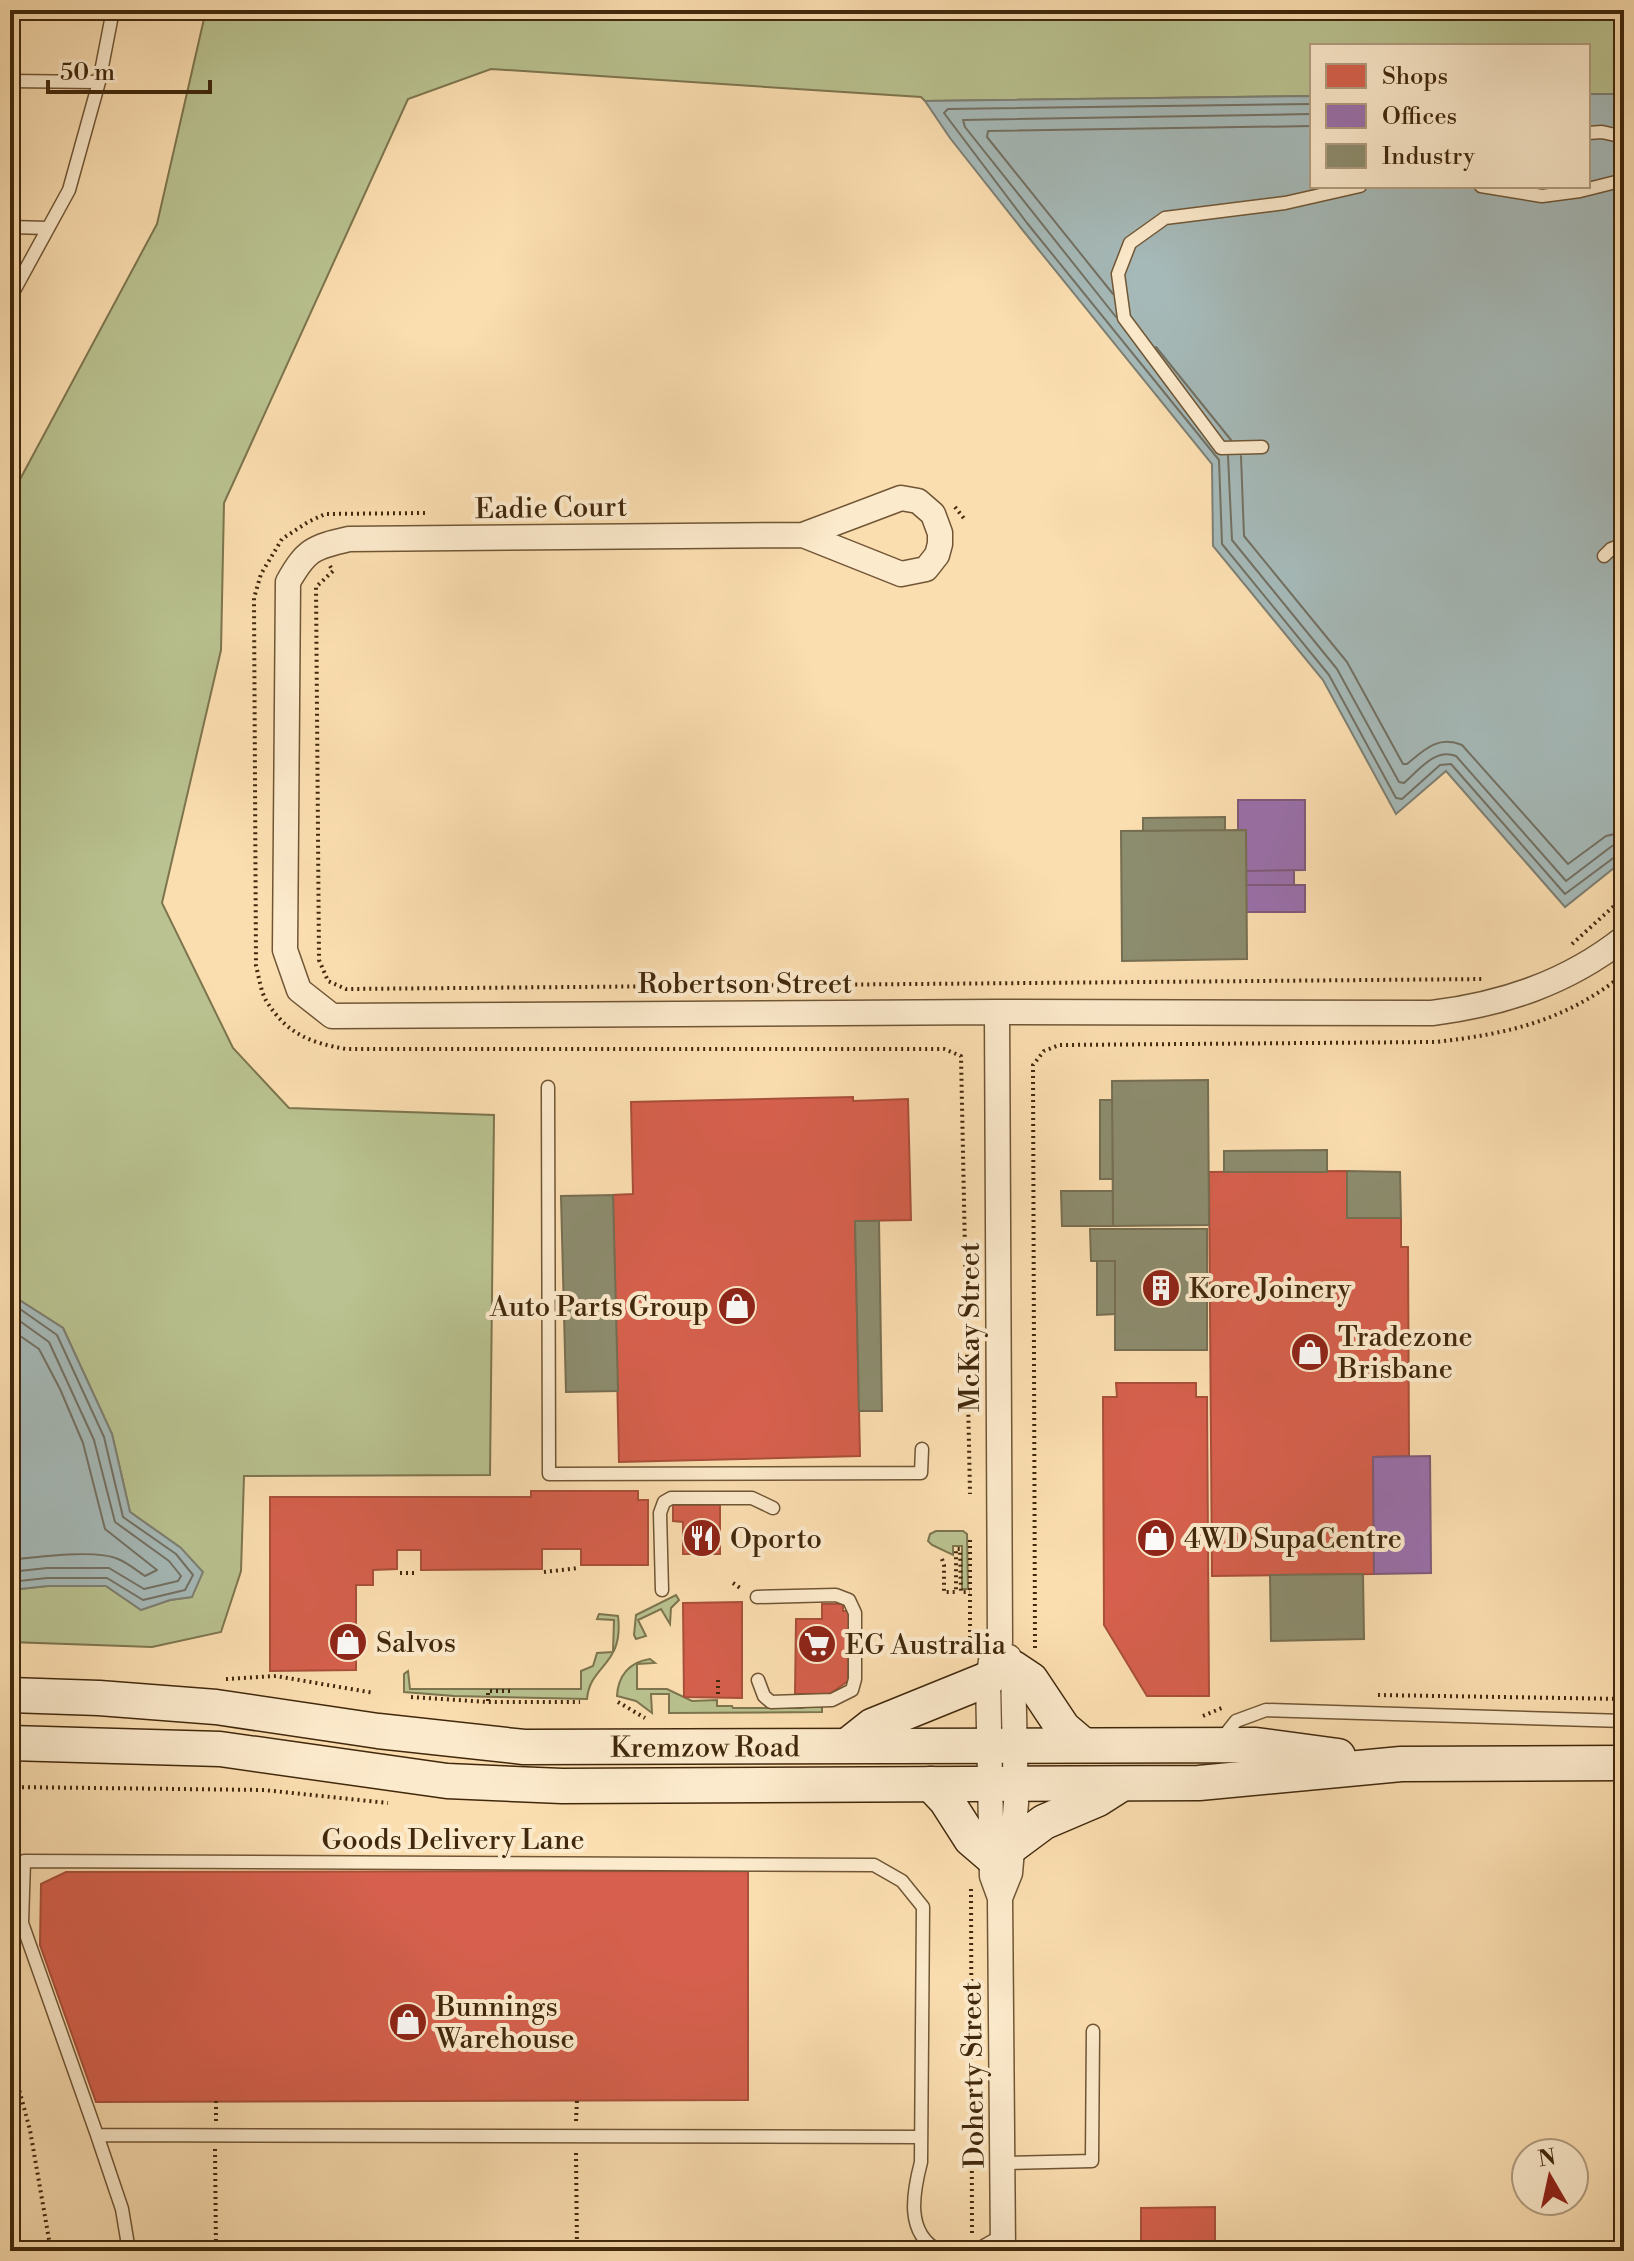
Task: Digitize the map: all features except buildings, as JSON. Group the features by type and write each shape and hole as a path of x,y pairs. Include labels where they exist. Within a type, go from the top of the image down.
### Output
{"street":[{"name":"Eadie Court","path":"303,556 317,546 349,539 803,535 901,498 918,501 933,514 940,533 940,544 937,555 926,569 901,574 803,535"},
{"name":"Robertson Street","path":"303,556 288,582 285,950 299,990 332,1016 1432,1013 1470,1008 1554,982 1598,959 1624,938"},
{"name":"McKay Street","path":"997,1012 1010,1661 1001,1744 1003,1784"},
{"path":"847,1746 872,1726 1010,1661 1031,1680 1063,1728 1083,1745"},
{"name":"Kremzow Road","path":"10,1695 216,1707 378,1731 524,1747 1083,1745 1207,1732 1256,1745 1401,1764"},
{"name":"Kremzow Road","path":"15,1745 220,1749 447,1781 562,1786 1199,1783 1401,1764 1624,1763"},
{"path":"931,1784 946,1800 971,1839 1002,1851 1044,1822 1098,1799 1124,1783"},
{"name":"Doherty Street","path":"1003,1784 1002,1851 1010,1873 1000,1898 1003,2243"}],"lane":[{"path":"10,298 69,190 99,82 113,10"},
{"path":"10,81 99,82"},
{"path":"1590,133 1624,137"},
{"path":"1493,188 1542,196 1624,180"},
{"path":"1262,447 1221,448 1124,318 1118,274 1130,243 1165,218 1285,203 1351,188"},
{"path":"10,227 48,228"},
{"path":"1604,556 1611,549 1624,544"},
{"path":"548,1087 549,1474 921,1473 922,1449"},
{"path":"662,1590 660,1513 664,1502 671,1498 752,1498 773,1508"},
{"path":"757,1597 836,1595 849,1600 855,1613 855,1679 852,1690 847,1694 832,1700 771,1702 764,1696 758,1680"},
{"path":"1207,1732 1266,1710 1624,1721"},
{"name":"Goods Delivery Lane","path":"97,2135 22,1923 24,1861 874,1865 902,1881 923,1907 921,2137"},
{"path":"1003,2163 1092,2161 1093,2031"},
{"path":"129,2251 122,2209 97,2135 921,2137 921,2162 913,2190 914,2220 928,2245 939,2251"},
{"path":"975,2251 1003,2243"}],"path":[{"path":"949,499 966,521"},
{"path":"436,513 325,514 282,539 261,574 254,598 256,966 265,1001 288,1027 313,1043 346,1049 944,1049 961,1056 970,1494"},
{"path":"329,565 333,571 316,587 319,960 328,981 346,989 1493,979"},
{"path":"1564,951 1624,897"},
{"path":"1010,1661 1033,1645 1033,1065 1044,1051 1059,1045 1435,1042 1476,1038 1515,1030 1549,1018 1603,991 1624,974"},
{"path":"1025,1065 1033,1065"},
{"path":"961,1067 975,1066"},
{"path":"942,1559 944,1592 956,1592 956,1549 960,1549 961,1592 970,1592"},
{"path":"544,1572 579,1568"},
{"path":"400,1573 416,1573"},
{"path":"733,1583 740,1588"},
{"path":"718,1680 718,1698"},
{"path":"488,1702 488,1691 510,1689"},
{"path":"1366,1694 1624,1699"},
{"path":"411,1697 488,1702 580,1702"},
{"path":"1207,1732 1234,1703"},
{"path":"10,2056 30,2130 51,2251"},
{"path":"577,2100 577,2251"},
{"path":"216,2101 216,2251"}],"green space":[{"path":"206,10 1624,10 1624,94 1590,94 1590,44 1310,44 1310,96 925,101 921,97 491,69 408,99 224,503 221,650 162,903 233,1048 289,1108 494,1115 490,1475 244,1476 241,1571 221,1632 152,1647 10,1642 10,1590 48,1586 106,1586 141,1610 170,1600 192,1597 181,1548 130,1512 112,1434 63,1328 10,1294 10,498 157,224"},
{"path":"936,1531 963,1531 967,1534 968,1589 962,1589 962,1546 953,1546 953,1555 932,1545 928,1541 930,1534"},
{"path":"676,1595 679,1600 671,1608 670,1624 661,1609 638,1620 646,1636 636,1639 636,1615"},
{"path":"599,1614 618,1616 619,1632 613,1652 614,1620 597,1619"},
{"path":"613,1652 589,1687 587,1699 404,1692 404,1674 408,1671 410,1689 581,1689 581,1671 593,1666 597,1653"},
{"path":"650,1659 655,1663 637,1664 637,1689 667,1689 692,1701 717,1700 717,1706 733,1708 822,1705 822,1712 669,1713 669,1694 651,1694 652,1713 636,1701 617,1696 626,1671 636,1663"}],"water":[{"path":"1590,94 1624,94 1624,860 1565,907 1446,771 1396,814 1323,680 1213,546 1212,464 1021,228 925,101 1310,96 1310,188 1590,188"},
{"path":"10,1294 63,1328 112,1434 130,1512 181,1548 203,1572 192,1597 170,1600 141,1610 106,1586 48,1586 10,1590"}],"place":[{"name":"Kore Joinery","path":"1161,1288"},
{"name":"Auto Parts Group","path":"737,1306"},
{"name":"Tradezone Brisbane","path":"1310,1352"},
{"name":"Oporto","path":"702,1538"},
{"name":"4WD SupaCentre","path":"1156,1538"},
{"name":"Salvos","path":"348,1642"},
{"name":"EG Australia","path":"817,1644"},
{"name":"Bunnings Warehouse","path":"408,2022"}]}
